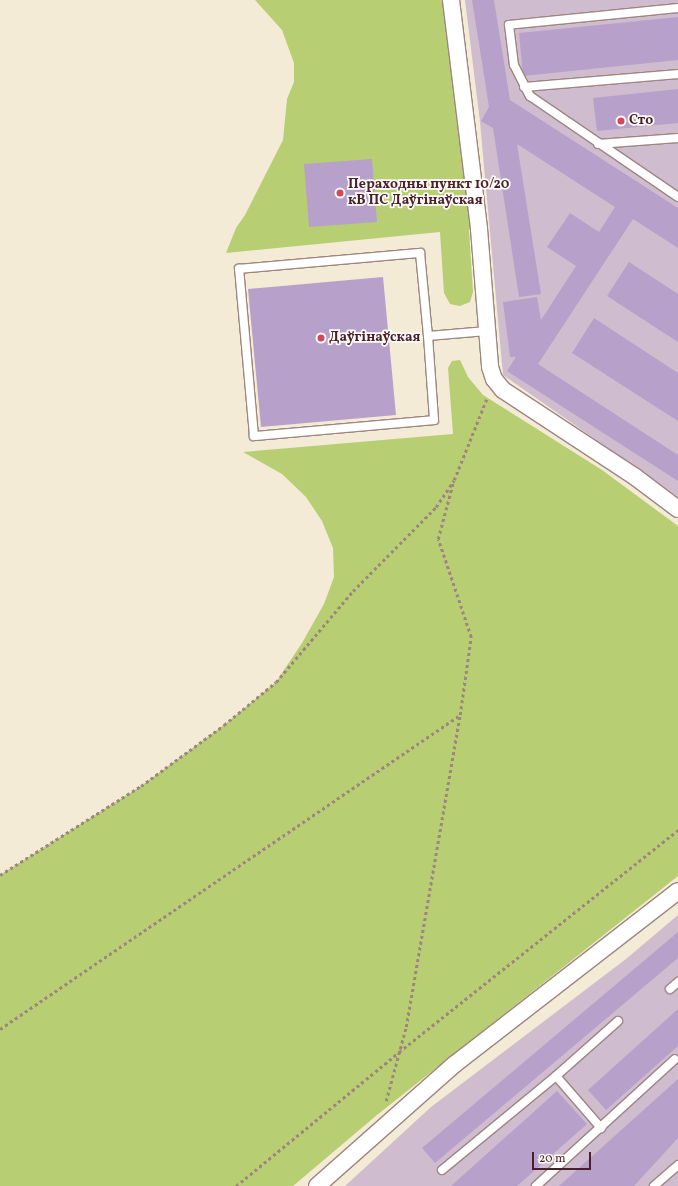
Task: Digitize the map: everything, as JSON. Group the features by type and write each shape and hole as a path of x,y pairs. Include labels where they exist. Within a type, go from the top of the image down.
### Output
{"street":[{"path":"451,0 470,147 490,367 494,379 503,390 634,476 678,509"},
{"path":"317,1186 378,1130 455,1064 678,891"}],"lane":[{"path":"678,8 509,25 514,65 524,87 530,96 544,108 678,197"},
{"path":"524,87 678,74"},
{"path":"598,144 678,138"},
{"path":"420,253 428,336 434,420 254,436 240,269 420,253"},
{"path":"428,336 487,331"},
{"path":"670,989 678,982"},
{"path":"442,1170 556,1076 618,1021"},
{"path":"536,1186 675,1059"},
{"path":"556,1076 601,1128"},
{"path":"654,1186 678,1165"}],"path":[{"path":"378,1130 406,1027 460,715 471,637 438,539 454,480 494,379"},
{"path":"0,875 141,786 224,725 276,682 352,591 432,512 454,480"},
{"path":"0,1029 460,715"},
{"path":"236,1186 399,1052 678,830"}],"shaded area":[{"path":"465,0 678,0 678,497 503,375 480,122"},
{"path":"678,915 678,1186 345,1186 431,1107 626,959"}],"green space":[{"path":"255,0 451,0 479,229 469,230 473,292 470,302 460,306 450,304 444,293 440,232 226,253 236,228 245,215 283,140 287,99 294,82 294,63 282,30"},
{"path":"460,360 468,377 483,395 602,470 678,526 678,876 377,1115 293,1186 0,1186 0,875 141,786 224,725 276,682 302,643 324,604 334,577 333,548 322,521 306,497 282,474 243,452 453,434 448,368 452,361"}],"building":[{"path":"472,0 494,0 510,100 678,208 678,248 633,219 538,364 678,455 678,481 507,371 516,357 510,357 503,302 537,297 541,320 576,266 547,247 570,213 599,232 615,207 517,144 541,294 519,297 493,128 481,121 489,107"},
{"path":"678,17 678,60 523,76 519,33"},
{"path":"678,89 678,123 597,131 593,98"},
{"name":"Пераходны пункт 10/20 кВ ПС Даўгінаўская","path":"372,159 377,222 309,227 304,164"},
{"path":"629,262 678,294 678,342 607,296"},
{"name":"Даўгінаўская","path":"383,277 396,415 261,427 248,289"},
{"path":"594,318 678,373 678,421 572,353"},
{"path":"678,932 678,958 435,1163 422,1148"},
{"path":"678,1009 678,1046 606,1110 588,1090"},
{"path":"678,1079 678,1138 634,1186 559,1186"},
{"path":"557,1091 587,1124 517,1186 451,1186"}],"place":[{"name":"Сто","path":"621,121"},
{"name":"Пераходны пункт 10/20 кВ ПС Даўгінаўская","path":"340,193"},
{"name":"Даўгінаўская","path":"321,338"}]}
